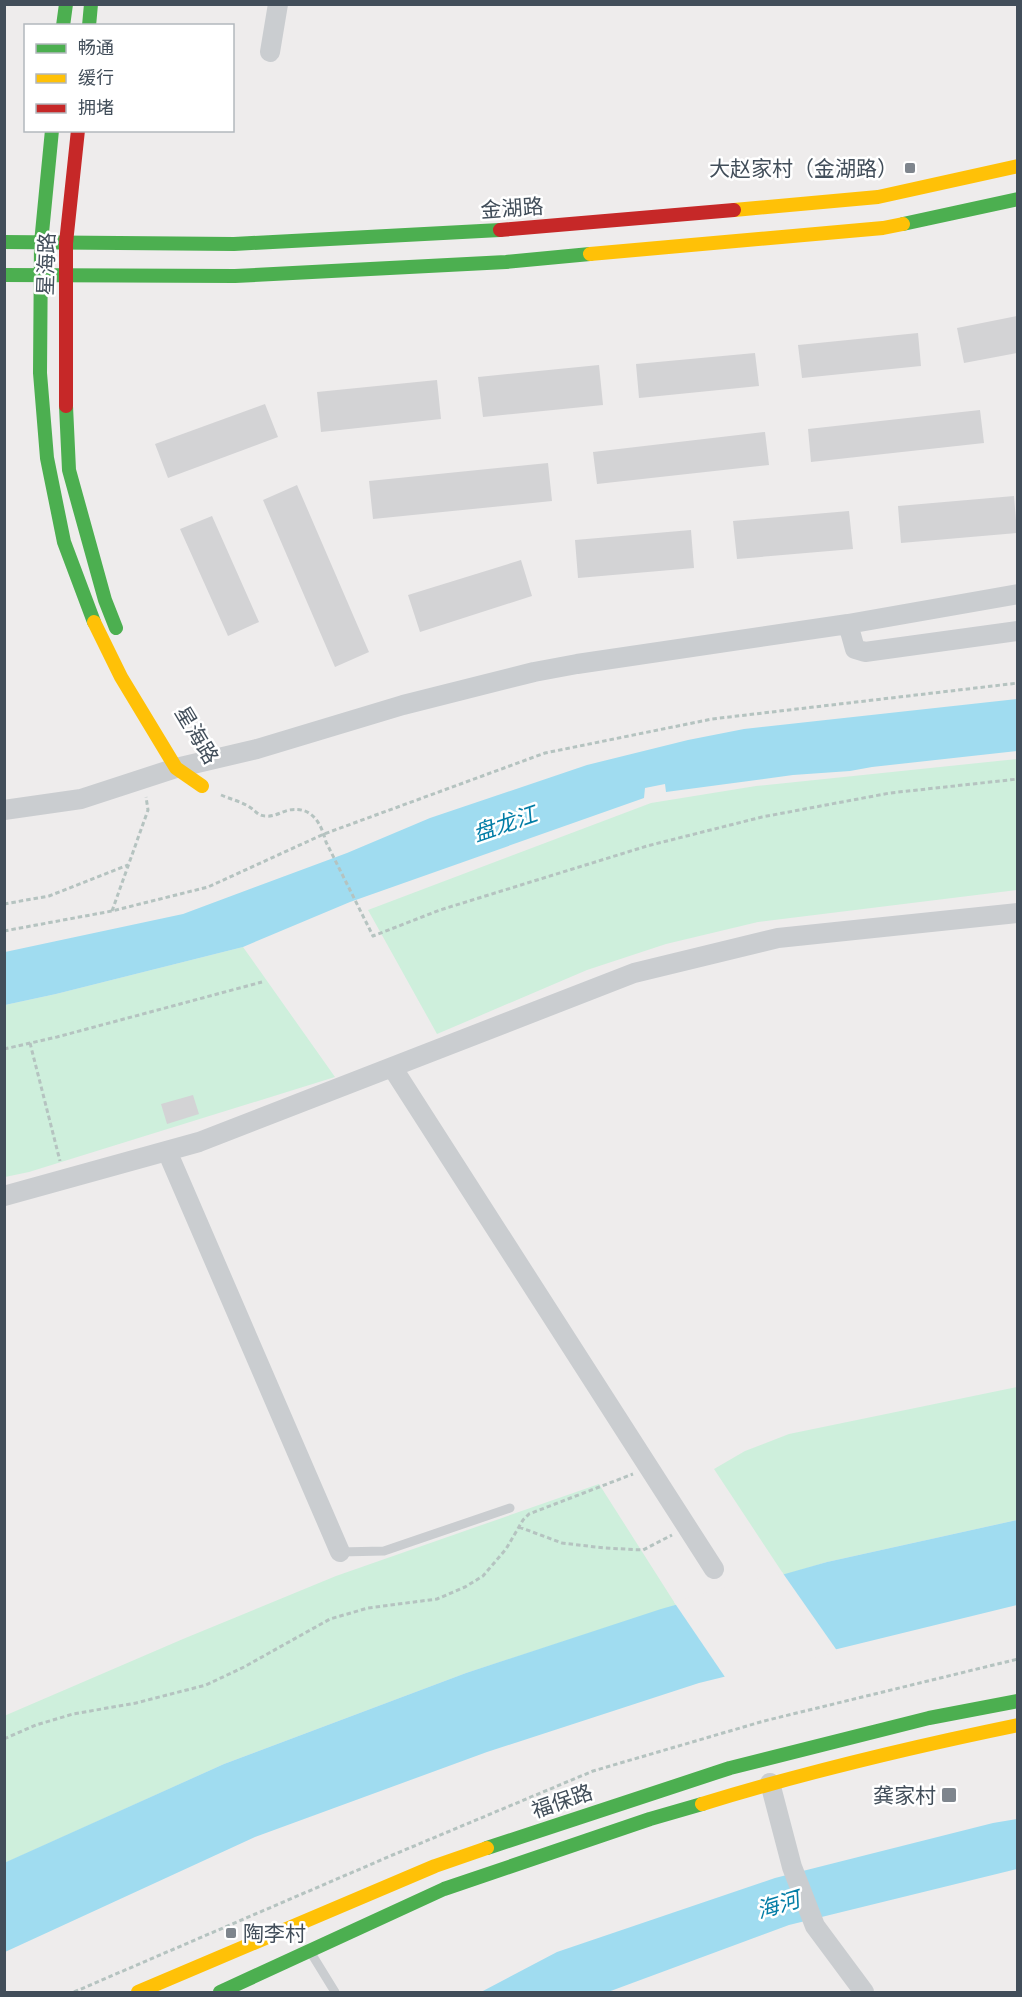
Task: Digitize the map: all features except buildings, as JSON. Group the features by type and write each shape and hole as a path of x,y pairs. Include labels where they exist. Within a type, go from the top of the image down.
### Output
{"main road":[{"path":"63,24 66,4"},
{"path":"89,24 91,4"},
{"name":"星海路","path":"52,132 41,243 40,373 47,458 64,542 90,613 121,677 202,786"},
{"name":"星海路","path":"78,132 66,243 65,383 69,470 105,600 122,641"},
{"name":"金湖路","path":"4,242 234,244 504,230 878,197 1017,166"},
{"path":"4,275 235,276 506,262 883,228 1017,199"},
{"name":"福保路","path":"138,1992 435,1866 642,1796 730,1768 929,1718 1017,1701"},
{"path":"219,1992 444,1889 650,1819 770,1783 934,1742 1017,1725"}],"street":[{"path":"270,52 278,4"},
{"path":"4,810 81,799 143,780 186,762 257,749 403,705 534,672 848,624 1017,594"},
{"path":"848,624 855,649 865,652 1017,631"},
{"path":"4,1196 200,1142 634,973 778,938 1017,913"},
{"path":"392,1067 714,1569"},
{"path":"167,1151 340,1552"},
{"path":"770,1783 792,1867 815,1926 864,1992"}],"lane":[{"path":"340,1552 384,1551 510,1508"},
{"path":"310,1951 336,1992"}],"path":[{"path":"4,931 112,911 208,887 324,834 546,753 712,719 1017,683"},
{"path":"202,786 268,817 288,810 299,810 316,818 373,936 440,910 647,846 739,823 890,793 1017,779"},
{"path":"112,911 148,810 143,780"},
{"path":"4,904 49,896 129,864"},
{"path":"4,1049 262,982"},
{"path":"30,1044 65,1180"},
{"path":"4,1739 36,1725 73,1714 136,1703 206,1685 244,1667 330,1619 368,1608 437,1599 465,1587 483,1575 506,1549 529,1514 649,1467"},
{"path":"519,1527 562,1543 643,1550 687,1527"}],"green space":[{"path":"1017,759 1017,890 758,922 666,944 587,970 437,1034 368,910 651,803 756,786"},
{"path":"243,947 335,1077 29,1172 5,1177 5,1005"},
{"path":"1017,1387 1017,1520 827,1562 784,1575 714,1469 745,1451 789,1434"},
{"path":"599,1484 676,1605 466,1673 224,1764 5,1863 4,1716 336,1576"}],"water":[{"name":"盘龙江","path":"1017,699 1017,751 850,771 793,775 666,792 665,784 645,788 644,798 350,902 243,947 5,1005 5,952 183,914 347,853 430,818 587,765 744,729"},
{"path":"1017,1520 1017,1605 699,1683 487,1752 255,1837 5,1952 4,1863 224,1764 466,1673 661,1609 827,1562"},
{"name":"海河","path":"1017,1819 1017,1869 789,1925 608,1992 481,1992 557,1952 775,1878"}],"pier":[{"path":"782,1572 838,1652 727,1680 674,1602"}],"traffic: fast":[{"path":"63,24 66,4"},
{"path":"89,24 91,4"},
{"path":"52,132 41,243 40,373 47,458 64,542 94,622"},
{"path":"903,224 1018,199"},
{"path":"4,242 234,244 500,230"},
{"path":"4,275 235,276 506,262 590,254"},
{"path":"66,406 69,470 105,600 116,628"},
{"path":"487,1848 730,1768 929,1718 1018,1701"},
{"path":"220,1992 444,1889 650,1819 702,1804"}],"traffic: slow":[{"path":"734,210 878,197 1018,166"},
{"path":"590,254 883,228 903,224"},
{"path":"94,622 121,677 176,768 202,786"},
{"path":"702,1804 859,1761 1018,1725"},
{"path":"138,1992 435,1866 487,1848"}],"traffic: jam":[{"path":"66,406 66,243 78,132"},
{"path":"500,230 734,210"}],"place":[{"name":"大赵家村（金湖路）","path":"910,168"},
{"name":"龚家村","path":"949,1795"},
{"name":"陶李村","path":"231,1933"}]}
